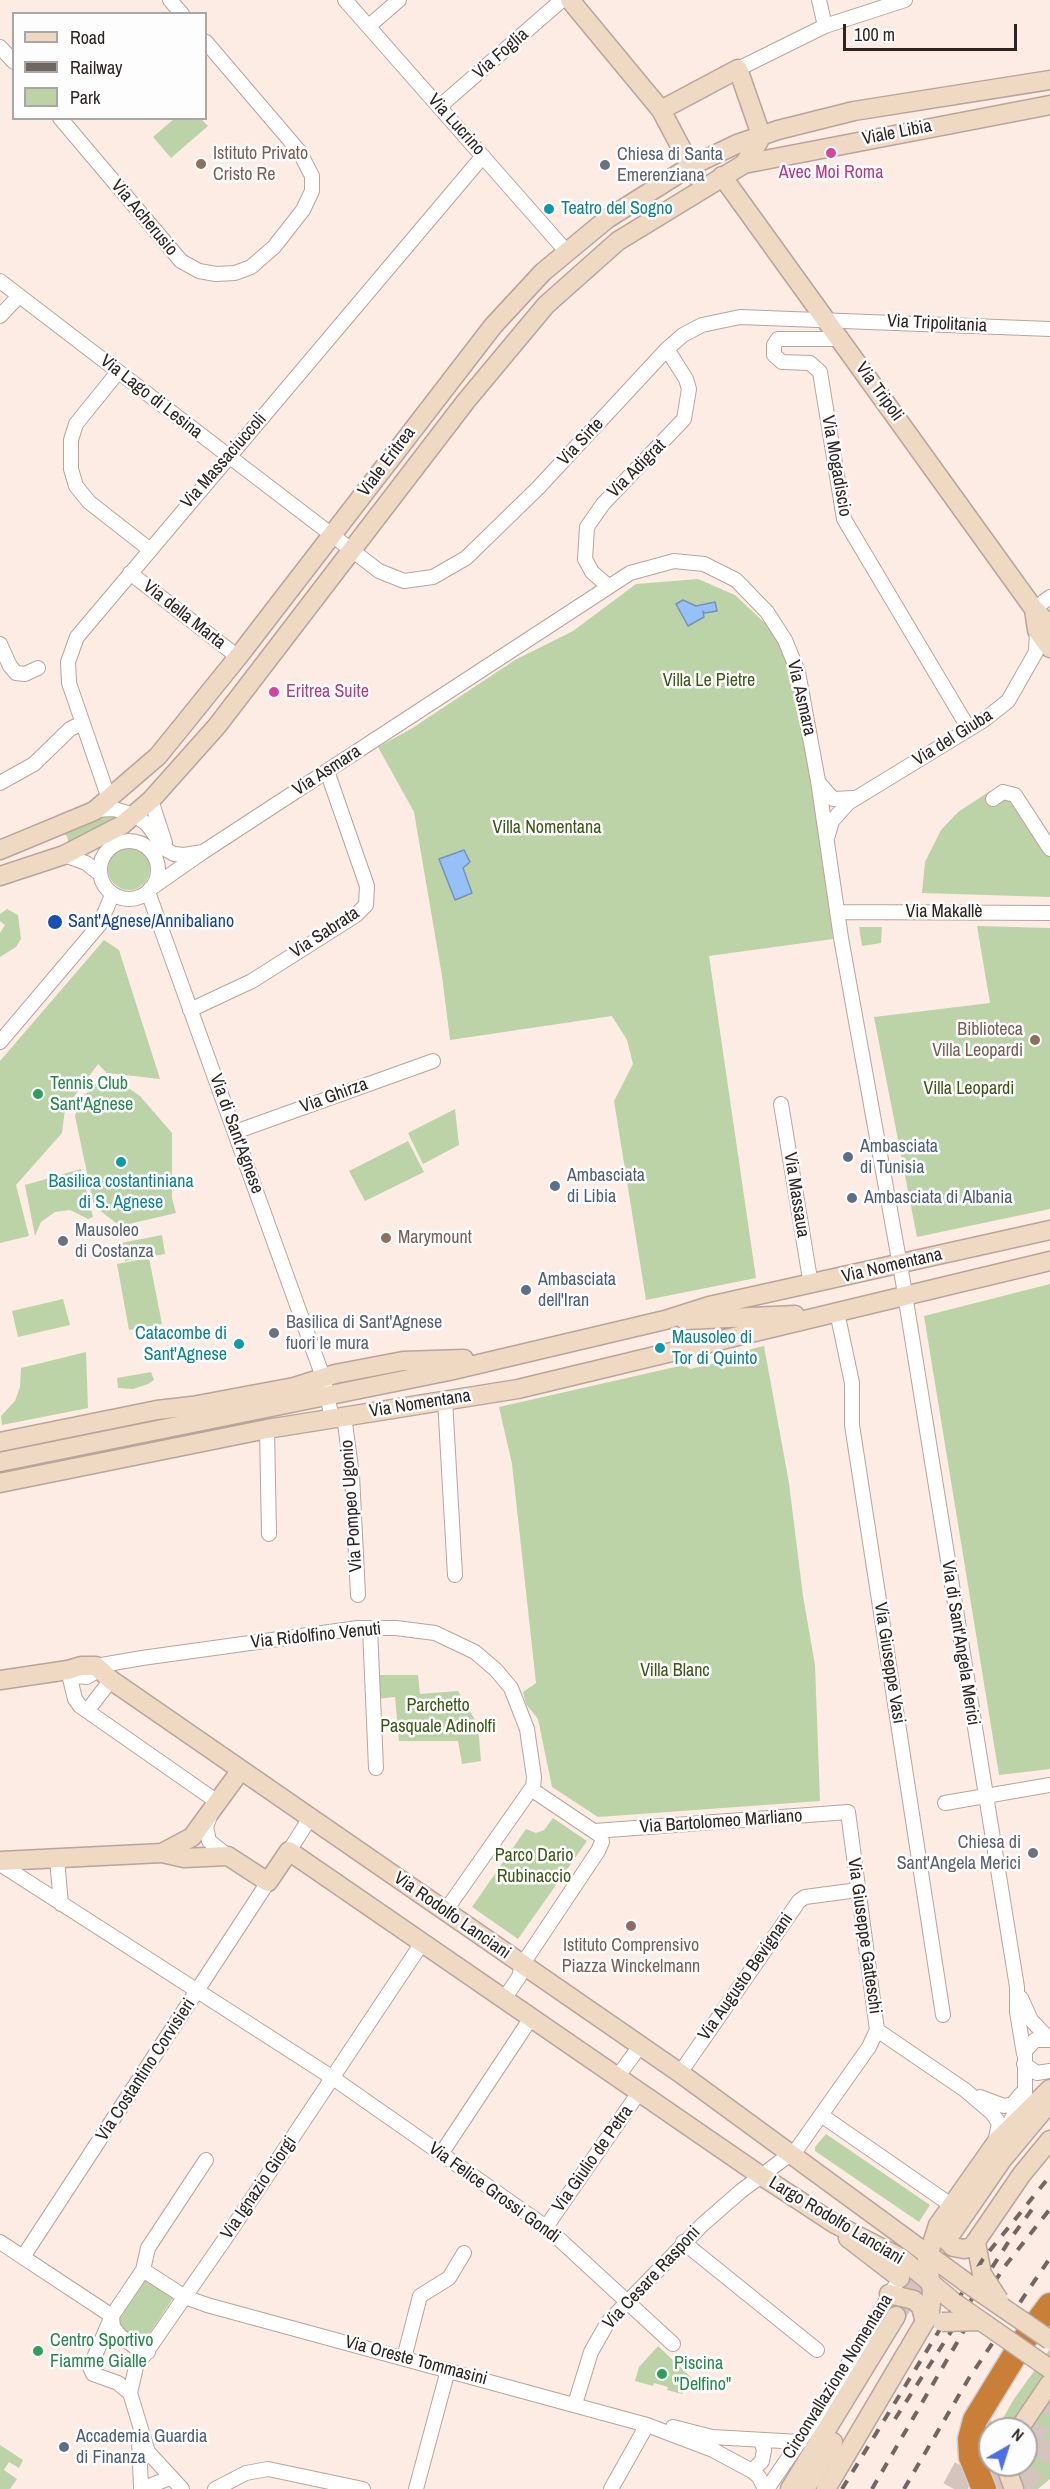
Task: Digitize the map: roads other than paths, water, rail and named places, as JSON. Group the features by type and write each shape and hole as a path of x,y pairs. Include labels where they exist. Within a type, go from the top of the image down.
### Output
{"highway":[{"path":"984,2489 971,2457 970,2439 975,2420 1024,2340 1050,2305"},
{"path":"993,2417 1015,2382 1050,2338"}],"street":[{"path":"170,0 180,12"},
{"name":"Via Lucrino","path":"345,0 566,251"},
{"path":"369,26 399,0"},
{"name":"Via Foglia","path":"439,107 562,0"},
{"path":"570,0 661,110 702,188"},
{"path":"819,0 825,26"},
{"path":"661,110 825,26 905,0"},
{"name":"Via Acherusio","path":"62,120 181,261 199,271 223,274 251,267 274,247 303,210 312,191 312,176 299,152 207,43"},
{"path":"1,48 12,60"},
{"path":"738,69 761,135 755,150 744,164"},
{"name":"Viale Libia","path":"691,166 761,135 806,121 854,111 1050,80"},
{"name":"Viale Libia","path":"744,164 1050,105"},
{"name":"Via Massaciuccoli","path":"109,800 69,683 68,668 71,650 80,632 483,156"},
{"name":"Viale Eritrea","path":"0,876 64,855 113,830 135,815 157,794 231,709 473,392 546,305 618,241 675,203 744,164"},
{"name":"Viale Eritrea","path":"0,849 94,811 138,775 171,741 238,657 487,332 520,294 566,251 607,219 691,166"},
{"name":"Via Tripoli","path":"722,176 1034,609 1044,628 1050,648"},
{"path":"665,181 676,190 675,203"},
{"name":"Via Lago di Lesina","path":"0,281 331,535"},
{"path":"0,315 20,296"},
{"name":"Via Sirte","path":"331,535 379,572 399,580 427,579 453,568 538,488 668,349 691,330 725,318 825,319"},
{"name":"Via Tripolitania","path":"825,319 1050,329"},
{"name":"Via Mogadiscio","path":"839,339 778,339 774,345 774,356 782,362 810,363 820,372 844,519 969,729"},
{"name":"Via Adigrat","path":"608,586 592,572 585,559 587,527 603,504 684,419 689,389 668,349"},
{"path":"118,372 76,424 71,440 71,469 76,486 89,502 149,549"},
{"name":"Via Asmara","path":"149,891 202,852 608,586 641,569 682,561 711,566 743,586 770,616 793,658 799,678 818,781 837,912 905,1298"},
{"name":"Via della Marta","path":"130,573 238,657"},
{"path":"1034,609 1050,597"},
{"name":"Via del Giuba","path":"827,840 834,817 858,797 969,729 1008,700 1031,662 1044,628"},
{"path":"0,644 10,666 19,674 38,668"},
{"path":"1031,662 1039,656 1050,654"},
{"path":"0,783 34,764 70,729 82,723"},
{"name":"Via Sabrata","path":"190,1010 252,981 365,908 368,900 367,886 327,771"},
{"path":"818,781 825,793 833,799 840,801 858,797"},
{"path":"993,799 1003,792 1015,795 1050,849"},
{"path":"157,794 165,849 158,866 156,880 149,891 127,899 112,895 103,885 100,874 106,853 117,844 133,842 150,849 165,849 184,855 202,852"},
{"path":"94,811 114,809 135,815 150,828 165,849"},
{"path":"150,849 158,866"},
{"path":"64,855 86,863 100,874"},
{"name":"Via di Sant'Agnese","path":"149,891 328,1396"},
{"path":"0,1042 100,924 112,895"},
{"name":"Via Makallè","path":"837,912 1050,913"},
{"name":"Via Ghirza","path":"235,1132 433,1061"},
{"name":"Via Massaua","path":"781,1104 811,1285"},
{"name":"Via Nomentana","path":"0,1462 328,1396 665,1320 709,1306 1050,1230"},
{"name":"Via Nomentana","path":"0,1483 267,1429 540,1384 783,1327 837,1312 905,1298 1050,1261"},
{"name":"Via di Sant'Angela Merici","path":"905,1298 1017,1987 1017,2012 1024,2059"},
{"name":"Via Nomentana","path":"665,1320 837,1312"},
{"name":"Via Giuseppe Vasi","path":"837,1312 852,1383 852,1425 943,2014"},
{"path":"758,1317 783,1327"},
{"path":"686,1350 708,1319"},
{"name":"Via Nomentana","path":"0,1442 157,1410 192,1406 294,1387 346,1371 403,1361 498,1358"},
{"path":"346,1371 349,1391 380,1411"},
{"name":"Via Pompeo Ugonio","path":"328,1396 338,1417 352,1475 358,1595"},
{"path":"445,1400 455,1575"},
{"path":"267,1429 269,1534"},
{"path":"370,1628 376,1768"},
{"name":"Via Ridolfino Venuti","path":"96,1666 370,1628 405,1628 441,1635 475,1652 496,1670 511,1688 523,1713 531,1748 533,1788"},
{"path":"0,1680 81,1666 96,1666"},
{"name":"Via Rodolfo Lanciani","path":"96,1666 111,1680 446,1910 792,2154"},
{"path":"68,1670 75,1699 87,1712 215,1809"},
{"path":"87,1712 111,1680"},
{"path":"162,1854 188,1841 215,1809 242,1770"},
{"path":"945,1803 1050,1785"},
{"path":"446,1910 533,1788 595,1831 602,1839 598,1851 522,1965 519,1977 504,1999"},
{"path":"215,1809 206,1827 207,1837 214,1847 268,1882 310,1818"},
{"name":"Via Bartolomeo Marliano","path":"595,1831 848,1812"},
{"name":"Via Giuseppe Gatteschi","path":"822,2115 872,2042 877,2030 848,1812"},
{"path":"289,1851 761,2175"},
{"path":"0,1863 162,1854 179,1857 228,1856"},
{"path":"57,1859 61,1904"},
{"name":"Via Felice Grossi Gondi","path":"0,1863 333,2078 546,2227 673,2344"},
{"name":"Via Costantino Corvisieri","path":"23,2257 268,1882"},
{"name":"Via Augusto Bevignani","path":"680,2073 799,1901 805,1897 858,1890"},
{"name":"Via Ignazio Giorgi","path":"130,2393 136,2367 422,1943"},
{"name":"Via di Sant'Angela Merici","path":"1017,1987 1029,2017 1050,2040"},
{"path":"441,2154 531,2018"},
{"path":"877,2030 965,2090 998,2120 998,2140"},
{"path":"1050,2040 1035,2040 1024,2059 1025,2089 1022,2103 951,2205 956,2236 975,2279 1005,2308 1050,2338"},
{"path":"618,2076 640,2046"},
{"path":"1024,2059 1037,2073 1050,2071"},
{"path":"965,2090 1004,2106 1013,2104 1025,2089"},
{"path":"998,2140 1050,2089"},
{"name":"Via Giulio de Petra","path":"546,2227 640,2091"},
{"path":"956,2236 1002,2160 1050,2102"},
{"path":"822,2115 951,2205"},
{"name":"Largo Rodolfo Lanciani","path":"822,2115 792,2154 761,2175 834,2223 877,2244 906,2273 932,2285 1050,2369"},
{"path":"956,2236 1050,2120"},
{"path":"906,2273 927,2254 956,2236 1017,2181 1050,2140"},
{"name":"Largo Rodolfo Lanciani","path":"792,2154 927,2254 975,2279"},
{"path":"182,2489 150,2455 130,2393 118,2383 93,2374 90,2367 112,2316 143,2270 148,2248 206,2160"},
{"name":"Via Cesare Rasponi","path":"576,2404 594,2345 608,2322 683,2242 761,2175"},
{"path":"897,2231 956,2236"},
{"path":"0,2242 112,2316"},
{"path":"683,2242 817,2350"},
{"path":"404,2358 420,2296 448,2278 464,2253"},
{"path":"913,2322 932,2305 932,2285 927,2254"},
{"name":"Via Oreste Tommasini","path":"143,2270 185,2297 647,2425 665,2426 710,2442"},
{"name":"Circonvallazione Nomentana","path":"766,2489 800,2442 889,2294 906,2273"},
{"path":"826,2489 921,2307 914,2300 889,2294"},
{"path":"112,2316 113,2327 118,2335 135,2347 148,2352"},
{"path":"913,2322 981,2321"},
{"name":"Circonvallazione Nomentana","path":"790,2489 913,2322"},
{"name":"Circonvallazione Nomentana","path":"805,2489 913,2322"},
{"path":"416,2489 448,2370"},
{"path":"1026,2417 1050,2383"},
{"path":"138,2423 141,2488 170,2478"},
{"path":"611,2489 647,2425"},
{"path":"752,2471 762,2461 764,2450 761,2441"},
{"path":"710,2442 800,2442"},
{"path":"710,2442 752,2471 759,2477 766,2489"},
{"path":"215,2489 246,2473 268,2469 363,2489"}],"water":[{"path":"683,600 696,606 715,602 717,611 705,613 703,611 704,617 688,626 676,604"},
{"path":"464,850 470,862 463,868 472,893 455,900 439,859"}],"tunnel":[{"path":"896,2316 951,2234"},
{"path":"1038,2424 1050,2405"},
{"path":"1020,2489 1050,2442"},
{"path":"954,2489 978,2445"},
{"path":"997,2489 1005,2477"}],"railway":[{"path":"842,2489 983,2259 1050,2176"},
{"path":"895,2419 1011,2238 1033,2208"},
{"path":"872,2489 973,2315 1005,2266 1050,2209"},
{"path":"904,2489 969,2378 1050,2258"}],"place":[{"name":"Avec Moi Roma","path":"831,153"},
{"name":"Istituto Privato Cristo Re","path":"201,164"},
{"name":"Chiesa di Santa Emerenziana","path":"605,165"},
{"name":"Teatro del Sogno","path":"549,209"},
{"name":"Eritrea Suite","path":"274,692"},
{"name":"Sant'Agnese/Annibaliano","path":"55,922"},
{"name":"Biblioteca Villa Leopardi","path":"1035,1040"},
{"name":"Tennis Club Sant'Agnese","path":"38,1094"},
{"name":"Ambasciata di Tunisia","path":"848,1157"},
{"name":"Basilica costantiniana di S. Agnese","path":"121,1162"},
{"name":"Ambasciata di Libia","path":"555,1186"},
{"name":"Ambasciata di Albania","path":"852,1198"},
{"name":"Marymount","path":"386,1238"},
{"name":"Mausoleo di Costanza","path":"63,1241"},
{"name":"Ambasciata dell'Iran","path":"526,1290"},
{"name":"Basilica di Sant'Agnese fuori le mura","path":"274,1333"},
{"name":"Catacombe di Sant'Agnese","path":"239,1344"},
{"name":"Mausoleo di Tor di Quinto","path":"660,1348"},
{"name":"Chiesa di Sant'Angela Merici","path":"1033,1853"},
{"name":"Istituto Comprensivo Piazza Winckelmann","path":"631,1926"},
{"name":"Centro Sportivo Fiamme Gialle","path":"38,2351"},
{"name":"Piscina \"Delfino\"","path":"662,2374"},
{"name":"Accademia Guardia di Finanza","path":"64,2447"}],"park label":[{"name":"Villa Le Pietre","path":"709,681"},
{"name":"Villa Nomentana","path":"547,828"},
{"name":"Villa Leopardi","path":"969,1089"},
{"name":"Villa Blanc","path":"675,1671"},
{"name":"Parchetto Pasquale Adinolfi","path":"438,1716"},
{"name":"Parco Dario Rubinaccio","path":"534,1866"}]}
